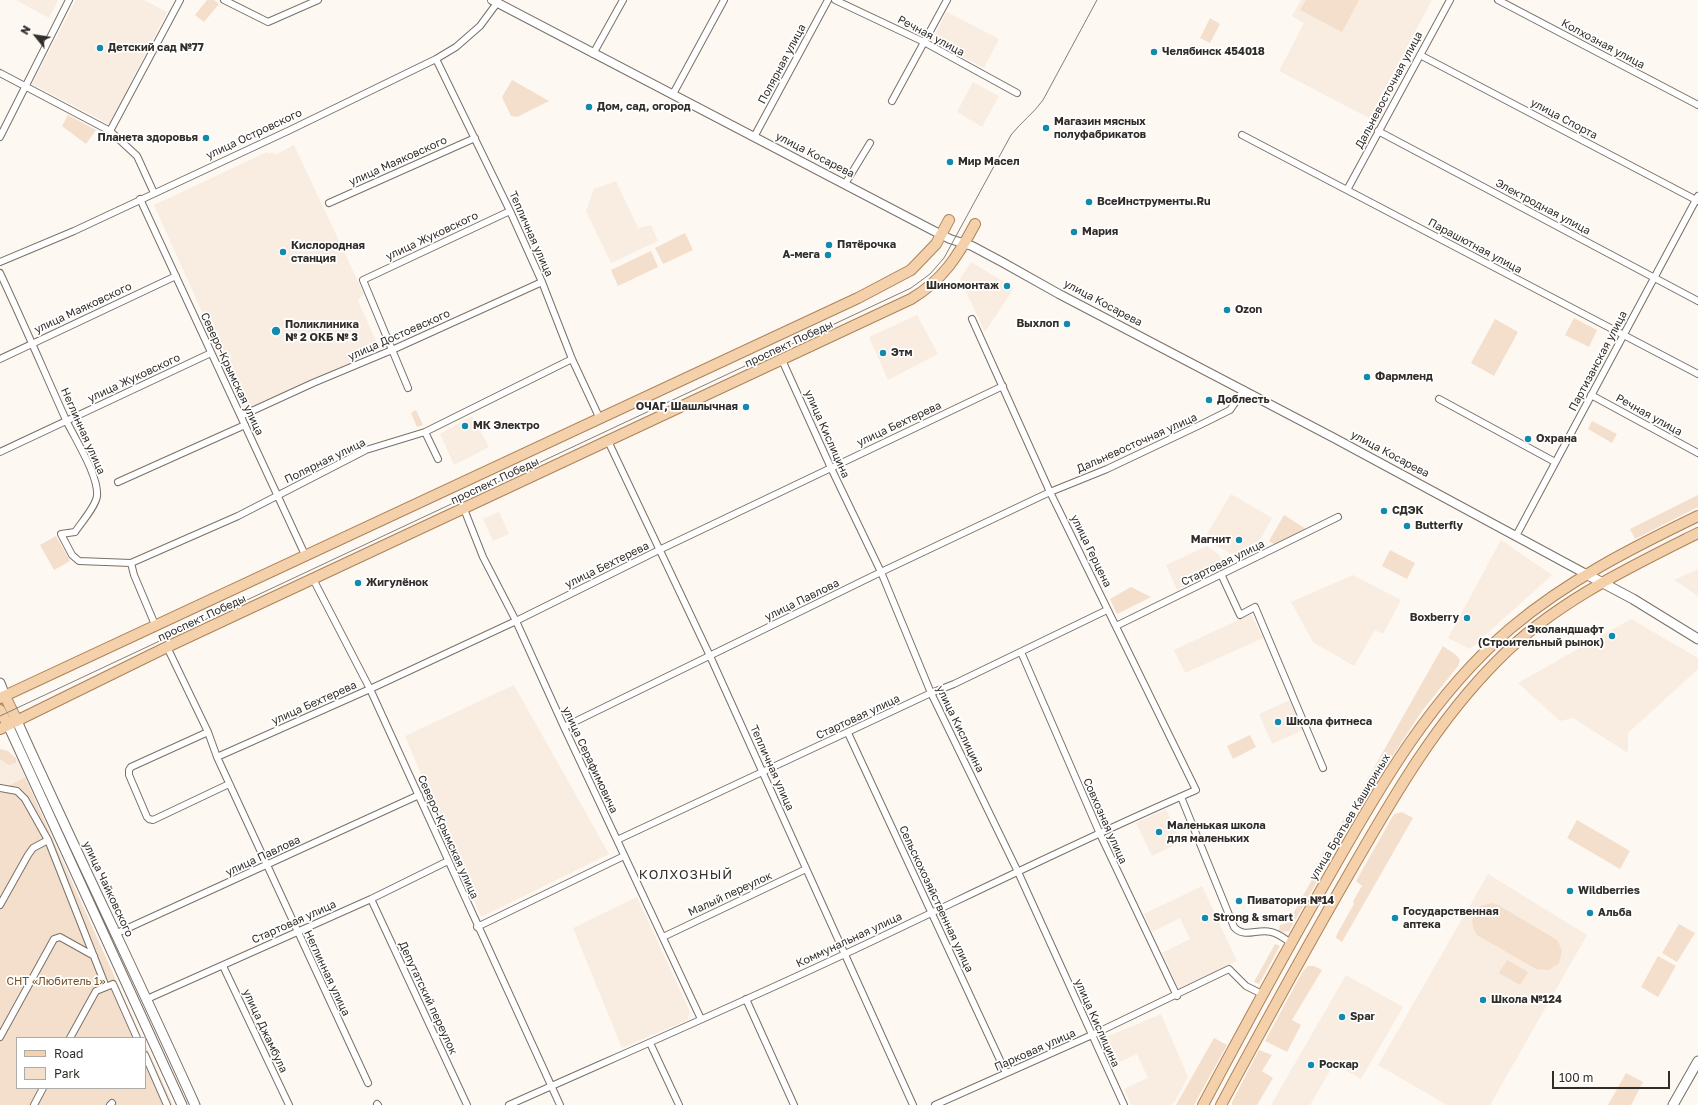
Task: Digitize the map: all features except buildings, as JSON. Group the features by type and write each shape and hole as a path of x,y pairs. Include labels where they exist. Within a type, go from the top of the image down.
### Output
{"main road":[{"name":"проспект Победы","path":"2,697 306,557 902,276 919,262 936,244 949,220"},
{"name":"проспект Победы","path":"8,725 167,647 887,311 925,291 945,272 964,244 975,224"},
{"name":"улица Братьев Кашириных","path":"1203,1105 1262,994 1377,792 1427,719 1452,687 1477,660 1511,628 1557,592 1629,550 1698,516"},
{"path":"1221,1105 1302,954 1391,800 1440,727 1472,688 1509,650 1566,605 1602,582 1698,533"},
{"name":"улица Косарева","path":"1586,574 1633,599 1698,639"},
{"name":"улица Чайковского","path":"0,683 8,725 182,1105"},
{"name":"улица Чайковского","path":"0,710 115,934 147,999 195,1105"},
{"path":"1673,1105 1698,1061"}],"street":[{"path":"0,137 69,0"},
{"path":"110,131 180,0"},
{"path":"224,0 268,22 318,0"},
{"path":"593,54 623,0"},
{"path":"673,94 724,0"},
{"name":"Полярная улица","path":"754,138 828,0"},
{"name":"Речная улица","path":"835,0 924,42 1017,93"},
{"path":"892,101 947,0"},
{"name":"Дальневосточная улица","path":"1347,190 1450,0"},
{"name":"Колхозная улица","path":"1498,0 1698,105"},
{"name":"улица Косарева","path":"496,1 593,54 673,94 754,138 942,234 984,253 1059,294 1244,390 1586,574"},
{"name":"улица Островского","path":"0,262 74,231 290,130 436,59 456,48 480,26 496,1"},
{"name":"улица Спорта","path":"1420,55 1697,199"},
{"name":"Тепличная улица","path":"436,59 510,211 542,282 572,359 600,419"},
{"path":"0,74 110,131 137,156 154,193"},
{"name":"Электродная улица","path":"1378,131 1698,301"},
{"name":"Парашютная улица","path":"1242,135 1698,374"},
{"name":"улица Маяковского","path":"329,203 475,138"},
{"path":"845,184 870,143"},
{"name":"Северо-Крымская улица","path":"140,199 306,557"},
{"name":"Партизанская улица","path":"1516,536 1697,199"},
{"name":"улица Жуковского","path":"392,350 363,280 510,211"},
{"name":"Неглинная улица","path":"0,273 95,479 97,496 84,520 75,532 61,534 72,554 79,561 131,563"},
{"name":"улица Маяковского","path":"0,359 176,276"},
{"name":"улица Достоевского","path":"241,416 542,282"},
{"name":"улица Герцена","path":"972,319 1050,492 1196,790"},
{"path":"392,350 408,388"},
{"name":"улица Жуковского","path":"0,452 211,353"},
{"name":"Полярная улица","path":"131,563 238,516 366,450 425,432 572,359"},
{"name":"улица Кислицина","path":"782,360 831,468 881,572 930,693 1018,872 1124,1105"},
{"name":"улица Бехтерева","path":"217,756 370,690 1003,386"},
{"name":"Дальневосточная улица","path":"1050,492 1107,468 1230,410 1244,390"},
{"name":"Речная улица","path":"1591,395 1698,453"},
{"path":"1439,399 1555,462"},
{"path":"118,482 245,425"},
{"path":"425,432 438,459"},
{"name":"Тепличная улица","path":"608,441 710,656 913,1105"},
{"name":"улица Павлова","path":"564,727 881,572 1050,492"},
{"name":"улица Серафимовича","path":"464,508 483,557 516,621 701,1019"},
{"name":"Стартовая улица","path":"1116,626 1338,517"},
{"path":"131,563 134,575 156,627"},
{"path":"1221,574 1240,615 1255,607 1323,768"},
{"name":"Северо-Крымская улица","path":"313,579 370,690 560,1105"},
{"name":"Стартовая улица","path":"617,840 848,733 930,693 954,684 1107,610"},
{"name":"Неглинная улица","path":"167,647 208,732 229,784 368,1083"},
{"name":"Совхозная улица","path":"1021,652 1100,834 1177,996"},
{"path":"208,732 131,767 129,770 129,775 146,817 153,820 229,784"},
{"name":"Сельскохозяйственная улица","path":"848,733 1006,1073"},
{"path":"0,788 16,791 25,799 48,840 106,986"},
{"name":"Коммунальная улица","path":"509,1105 846,954 931,912 1196,790"},
{"name":"улица Павлова","path":"115,934 418,795"},
{"path":"1181,796 1234,927 1243,933 1270,931 1291,943"},
{"path":"0,905 30,852 33,848 48,840"},
{"path":"478,927 624,856"},
{"name":"Стартовая улица","path":"147,999 371,899 448,862"},
{"name":"Малый переулок","path":"662,937 806,869"},
{"name":"Депутатский переулок","path":"371,899 467,1105"},
{"path":"0,1037 54,939 60,937 94,956"},
{"name":"улица Джамбула","path":"223,966 289,1105"},
{"name":"Парковая улица","path":"935,1105 1177,996 1229,969 1246,986 1262,994"},
{"path":"71,1037 96,991 113,984 137,1037"},
{"path":"746,999 794,1105"},
{"path":"650,1043 679,1105"},
{"path":"146,1057 167,1105"},
{"path":"34,1105 42,1089"}],"shaded area":[{"path":"16,0 58,0 49,18"},
{"name":"Детский сад №77","path":"76,0 144,0 167,12 109,124 32,84"},
{"path":"1301,0 1432,0 1369,118 1279,71 1304,23 1292,16"},
{"path":"947,12 999,39 984,68 932,40"},
{"path":"973,82 999,96 982,127 957,112"},
{"path":"294,145 364,294 358,300 380,349 244,412 216,343 154,205 267,152 268,154 274,152 275,155"},
{"path":"616,181 638,228 651,225 658,241 611,263 586,211 594,189"},
{"path":"971,262 1014,288 985,332 960,279"},
{"path":"917,315 938,354 888,380 869,337"},
{"path":"472,416 489,447 454,465 440,434"},
{"path":"1231,494 1272,518 1251,556 1243,560 1204,539"},
{"path":"499,512 509,534 493,541 483,519"},
{"path":"1501,540 1552,575 1470,649 1448,638"},
{"path":"1207,546 1219,555 1225,566 1177,590 1166,565"},
{"path":"1698,569 1698,596 1674,580"},
{"path":"1353,575 1401,600 1383,634 1375,630 1354,666 1313,642 1291,602"},
{"path":"1251,614 1263,638 1185,673 1174,650"},
{"path":"1631,619 1698,658 1698,669 1628,733 1628,753 1573,718 1560,721 1518,683"},
{"path":"514,685 609,854 481,917 405,736"},
{"name":"Школа фитнеса","path":"1290,700 1303,730 1272,744 1259,714"},
{"path":"0,749 17,758 25,777 8,786 0,784"},
{"name":"Маленькая школа для маленьких","path":"1166,809 1181,842 1152,856 1136,823"},
{"name":"Школа №124","path":"1488,874 1587,935 1490,1105 1447,1105 1378,1065"},
{"path":"1202,886 1237,961 1179,989 1162,953 1190,939 1180,918 1152,932 1144,914"},
{"path":"637,897 690,1012 687,1020 622,1048 573,928"},
{"path":"1346,975 1403,1007 1361,1079 1334,1064 1310,1105 1271,1105"},
{"path":"1161,1014 1188,1077 1174,1103 1169,1105 1131,1105 1124,1089 1148,1078 1137,1054 1113,1065 1102,1039"}],"green space":[{"path":"207,0 214,0 219,4 204,22 195,15"},
{"path":"1306,0 1359,0 1342,32 1300,10"},
{"path":"1210,18 1220,24 1210,43 1200,38"},
{"path":"512,80 549,101 517,117 511,116 502,97"},
{"path":"68,115 96,130 86,144 62,126"},
{"path":"685,233 693,250 663,264 655,248"},
{"path":"651,251 658,267 618,286 611,270"},
{"path":"1574,318 1597,330 1589,347 1565,335"},
{"path":"1495,319 1518,332 1494,376 1471,363"},
{"path":"416,410 423,425 417,427 411,413"},
{"path":"1592,421 1617,434 1612,443 1588,429"},
{"path":"1698,495 1698,507 1635,539 1630,529"},
{"path":"1284,515 1306,529 1275,545 1269,541"},
{"path":"56,536 70,561 54,570 40,545"},
{"path":"1390,550 1415,563 1407,579 1382,566"},
{"path":"1131,587 1151,597 1117,614 1110,599"},
{"path":"1443,646 1456,655 1460,660 1458,666 1422,711 1360,806 1356,807 1354,803"},
{"path":"1250,735 1256,747 1233,759 1227,746"},
{"path":"0,749 8,751 16,759 16,763 9,765 0,759"},
{"name":"СНТ «Любитель 1»","path":"25,777 142,1037 16,1037 16,1089 146,1089 146,1046 173,1105 0,1105 0,784 8,786"},
{"path":"1350,809 1353,814 1353,818 1339,842 1330,842"},
{"path":"1402,812 1413,818 1342,942 1336,938 1337,934 1354,904 1353,901 1362,886 1356,881 1394,814"},
{"path":"1577,820 1630,851 1620,869 1567,838"},
{"path":"1324,851 1330,854 1331,857 1289,931 1283,932 1279,930 1280,925 1288,923 1314,876 1311,874"},
{"path":"1492,903 1498,905 1557,940 1562,951 1559,963 1549,970 1536,969 1477,935 1472,923 1473,916 1480,906"},
{"path":"1679,924 1695,933 1677,962 1662,953"},
{"path":"1275,944 1280,946 1259,984 1254,982"},
{"path":"1658,956 1676,966 1658,997 1641,987"},
{"path":"1507,960 1528,972 1520,985 1499,973"},
{"path":"1308,966 1314,966 1322,970 1292,1020 1301,1025 1287,1052 1265,1041 1303,971"},
{"path":"1214,1038 1227,1045 1194,1105 1176,1105"},
{"path":"1259,1050 1272,1055 1262,1071 1273,1078 1257,1105 1232,1105 1232,1102"},
{"path":"1626,1073 1643,1082 1631,1105 1608,1105"}],"tram line":[{"path":"0,716 911,288 930,274 944,258 1011,135 1043,100 1097,0"}],"place":[{"name":"Детский сад №77","path":"100,48"},
{"name":"Челябинск 454018","path":"1154,52"},
{"name":"Дом, сад, огород","path":"589,107"},
{"name":"Магазин мясных полуфабрикатов","path":"1046,128"},
{"name":"Планета здоровья","path":"206,138"},
{"name":"Мир Масел","path":"950,162"},
{"name":"ВсеИнструменты.Ru","path":"1089,202"},
{"name":"Мария","path":"1074,232"},
{"name":"Пятёрочка","path":"829,245"},
{"name":"Кислородная станция","path":"283,252"},
{"name":"А-мега","path":"828,255"},
{"name":"Шиномонтаж","path":"1007,286"},
{"name":"Ozon","path":"1227,310"},
{"name":"Выхлоп","path":"1067,324"},
{"name":"Поликлиника № 2 ОКБ № 3","path":"276,331"},
{"name":"Этм","path":"883,353"},
{"name":"Фармленд","path":"1367,377"},
{"name":"Доблесть","path":"1209,400"},
{"name":"ОЧАГ, Шашлычная","path":"746,407"},
{"name":"МК Электро","path":"465,426"},
{"name":"Охрана","path":"1528,439"},
{"name":"СДЭК","path":"1384,511"},
{"name":"Butterfly","path":"1407,526"},
{"name":"Магнит","path":"1239,540"},
{"name":"Жигулёнок","path":"358,583"},
{"name":"Boxberry","path":"1467,618"},
{"name":"Эколандшафт (Строительный рынок)","path":"1612,636"},
{"name":"Школа фитнеса","path":"1278,722"},
{"name":"Маленькая школа для маленьких","path":"1159,832"},
{"name":"Wildberries","path":"1570,891"},
{"name":"Пиватория №14","path":"1239,901"},
{"name":"Альба","path":"1590,913"},
{"name":"Strong & smart","path":"1205,918"},
{"name":"Государственная аптека","path":"1395,918"},
{"name":"Школа №124","path":"1483,1000"},
{"name":"Spar","path":"1342,1017"},
{"name":"Роскар","path":"1311,1065"}],"district":[{"name":"КОЛХОЗНЫЙ","path":"686,875"}]}
